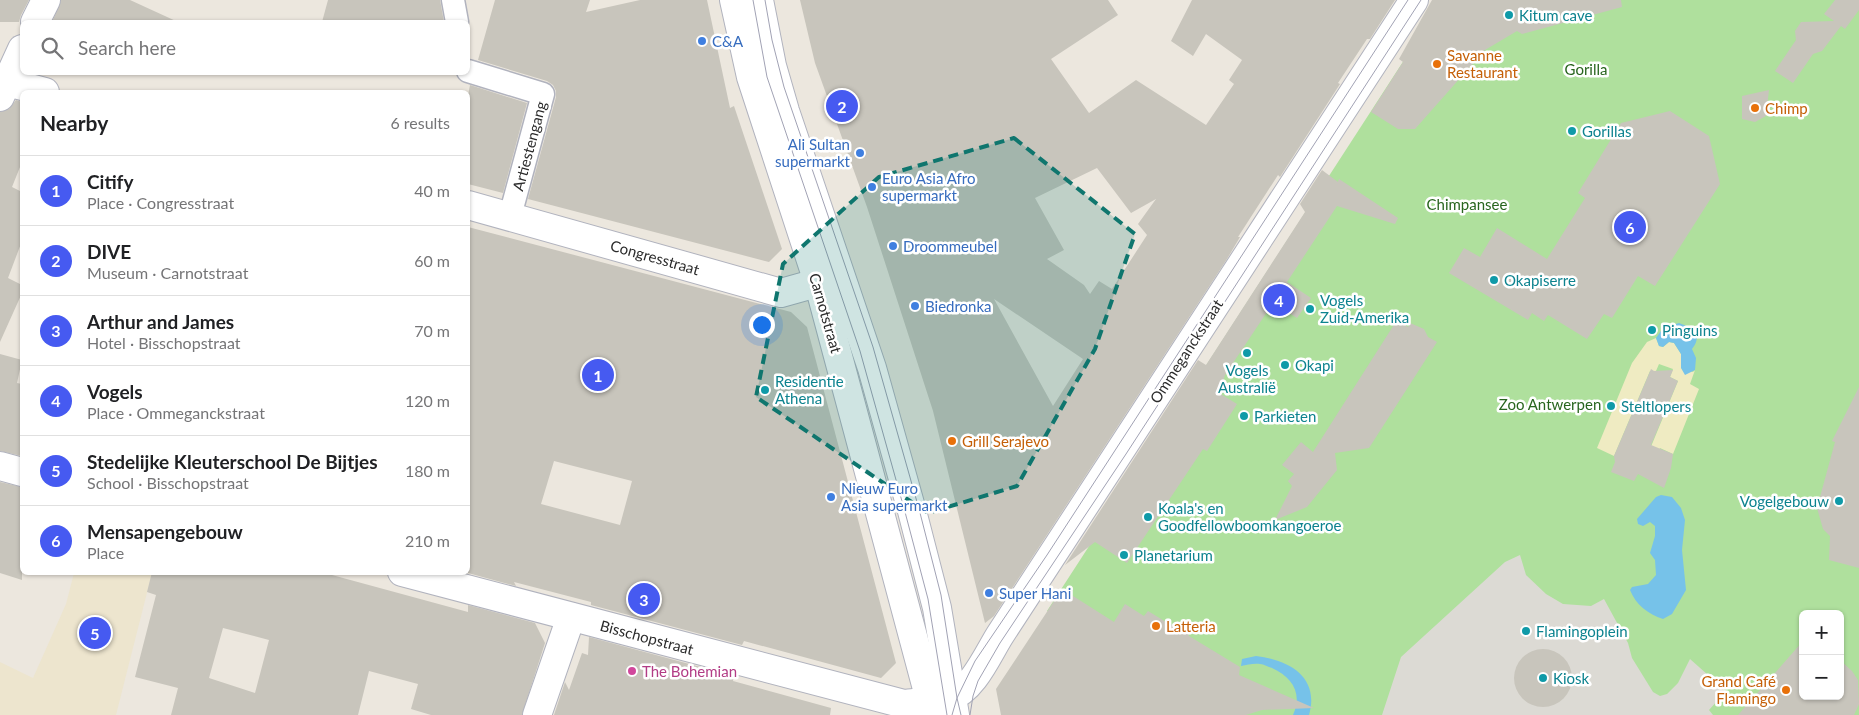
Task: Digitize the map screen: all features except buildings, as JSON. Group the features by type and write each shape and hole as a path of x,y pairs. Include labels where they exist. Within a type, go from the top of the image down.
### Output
{"street":[{"path":"36,20 46,0"},
{"path":"453,0 457,20"},
{"name":"Carnotstraat","path":"734,0 758,100 831,284"},
{"name":"Carnotstraat","path":"759,0 772,66 943,707"},
{"name":"Ommeganckstraat","path":"943,707 972,680 1414,0"},
{"path":"20,53 3,89 20,90"},
{"name":"Artiestengang","path":"470,72 543,94 510,216"},
{"name":"Congresstraat","path":"470,206 780,293 831,284"},
{"path":"0,466 20,471"},
{"name":"Bisschopstraat","path":"413,575 904,704 943,707"},
{"path":"537,715 571,617"}],"highlighted area":[{"path":"1014,138 1135,234 1095,349 1017,486 928,513 756,397 783,264 879,177"}],"shaded area":[{"name":"Flamingoplein","path":"1520,555 1526,575 1546,594 1563,604 1591,606 1604,599 1628,643 1632,658 1653,692 1660,696 1667,694 1678,683 1690,659 1726,691 1709,710 1713,715 1382,715 1401,657 1505,562"},
{"path":"73,575 151,575 116,715 0,715 0,662 33,678 66,604"}],"green space":[{"name":"Zoo Antwerpen","path":"1443,0 1859,0 1859,715 1101,715 1112,654 1047,611"}],"sand":[{"path":"1656,338 1659,346 1663,347 1669,342 1674,343 1681,354 1681,368 1693,372 1695,370 1690,384 1699,389 1673,454 1660,448 1656,456 1650,449 1678,381 1670,377 1673,369 1659,364 1656,371 1650,371 1614,456 1597,448 1632,363 1647,342"}],"water":[{"path":"1679,323 1694,329 1697,337 1692,349 1696,358 1695,370 1685,375 1681,368 1681,354 1674,343 1669,342 1663,347 1659,346 1656,338 1663,328"},
{"path":"1661,495 1672,497 1681,508 1685,520 1682,550 1686,590 1672,614 1663,619 1643,608 1630,590 1632,587 1648,584 1656,575 1655,560 1650,553 1655,536 1655,526 1650,522 1643,526 1638,524 1637,519 1656,497"},
{"path":"1256,656 1280,662 1290,666 1299,673 1306,681 1310,690 1309,715 1293,715 1297,700 1296,693 1294,687 1285,676 1262,664 1241,666 1242,659"}],"tram line":[{"path":"753,0 767,77 860,351 905,512 928,599 947,715"},
{"path":"765,0 772,40 784,87 873,347 919,509 941,595 961,715"},
{"path":"952,715 957,698 975,661 1047,555 1408,0"},
{"path":"970,715 978,681 1000,643 1126,454 1421,0"}],"place":[{"name":"Kitum cave","path":"1509,15"},
{"name":"C&A","path":"702,41"},
{"name":"Savanne Restaurant","path":"1437,64"},
{"name":"DIVE","path":"842,106"},
{"name":"Chimp","path":"1755,108"},
{"name":"Gorillas","path":"1572,131"},
{"name":"Ali Sultan supermarkt","path":"860,153"},
{"name":"Euro Asia Afro supermarkt","path":"872,187"},
{"name":"Mensapengebouw","path":"1630,227"},
{"name":"Droommeubel","path":"893,246"},
{"name":"Okapiserre","path":"1494,280"},
{"name":"Vogels","path":"1279,300"},
{"name":"Biedronka","path":"915,306"},
{"name":"Vogels Zuid-Amerika","path":"1310,309"},
{"name":"Pinguins","path":"1652,330"},
{"name":"Vogels Australië","path":"1247,353"},
{"name":"Okapi","path":"1285,365"},
{"name":"Citify","path":"598,375"},
{"name":"Residentie Athena","path":"765,390"},
{"name":"Steltlopers","path":"1611,406"},
{"name":"Parkieten","path":"1244,416"},
{"name":"Grill Serajevo","path":"952,441"},
{"name":"Nieuw Euro Asia supermarkt","path":"831,497"},
{"name":"Vogelgebouw","path":"1839,501"},
{"name":"Koala's en Goodfellowboomkangoeroe","path":"1148,517"},
{"name":"Planetarium","path":"1124,555"},
{"name":"Super Hani","path":"989,593"},
{"name":"Arthur and James","path":"644,599"},
{"name":"Latteria","path":"1156,626"},
{"name":"Flamingoplein","path":"1526,631"},
{"name":"Stedelijke Kleuterschool De Bijtjes","path":"95,633"},
{"name":"The Bohemian","path":"632,671"},
{"name":"Kiosk","path":"1543,678"},
{"name":"Grand Café Flamingo","path":"1786,690"}],"park label":[{"name":"Gorilla","path":"1586,69"},
{"name":"Chimpansee","path":"1467,204"}]}
